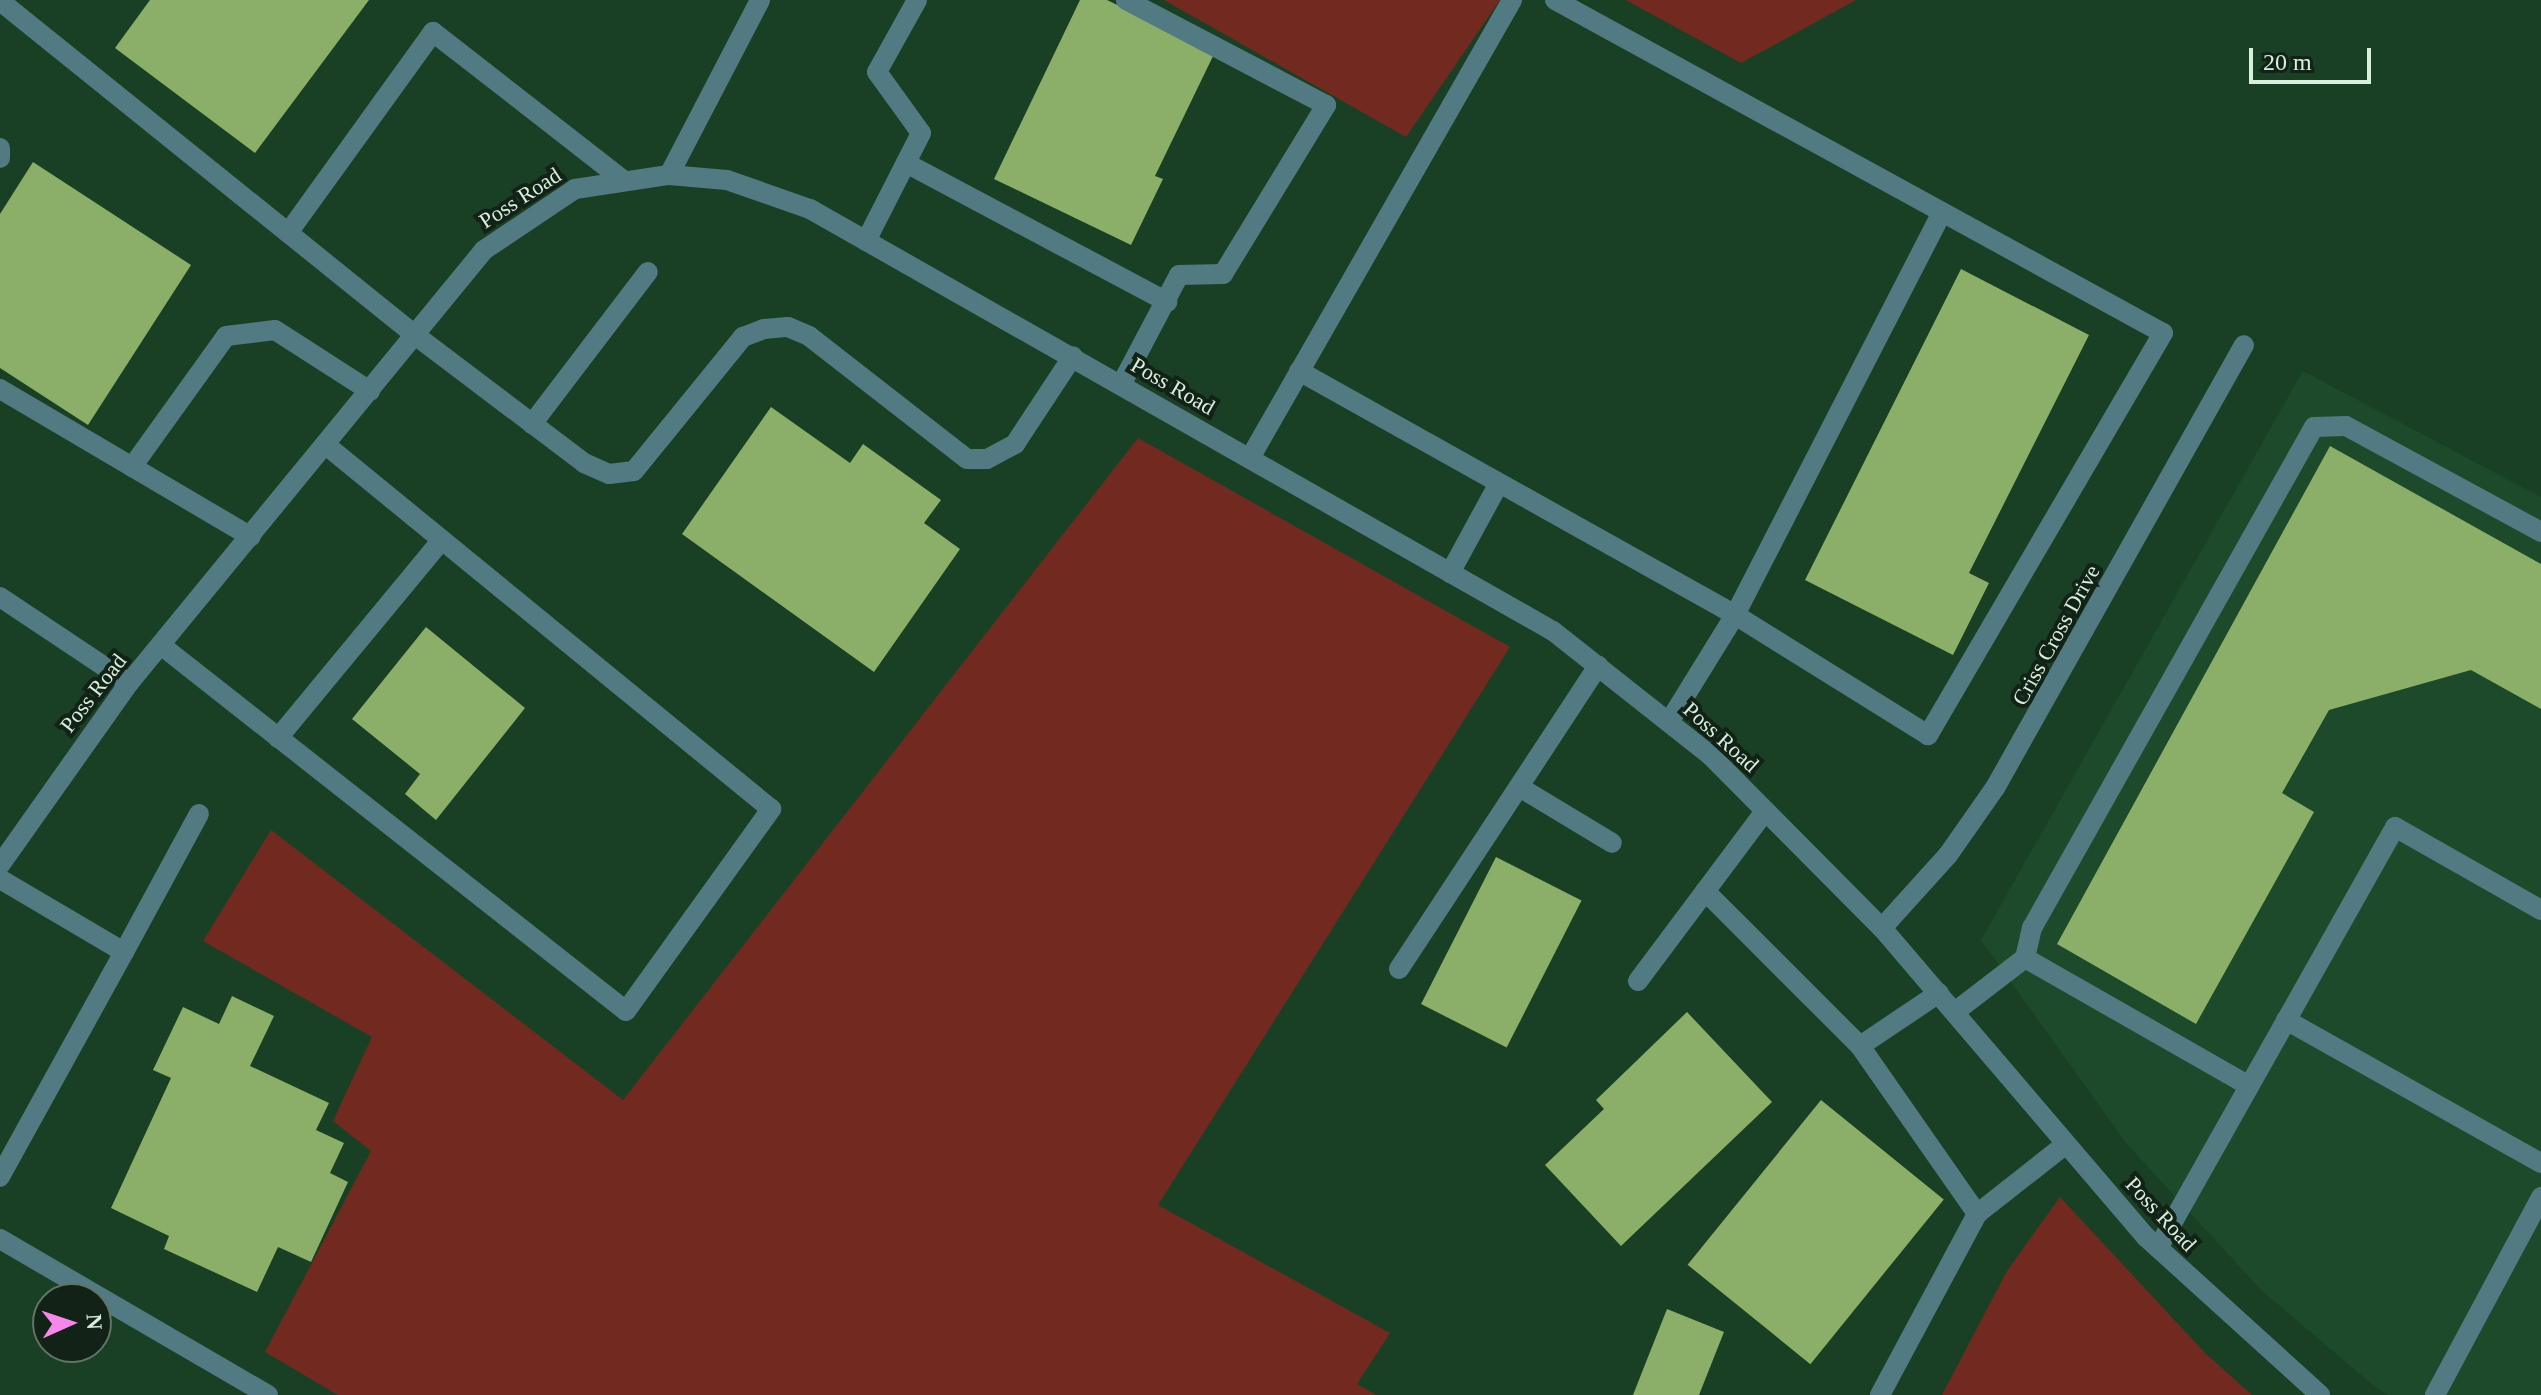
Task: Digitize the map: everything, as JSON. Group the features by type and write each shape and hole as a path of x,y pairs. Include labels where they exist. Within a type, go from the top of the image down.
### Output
{"street":[{"path":"866,241 921,133 877,72 917,0"},
{"path":"1121,385 1179,275 1223,274 1326,105 1126,0"},
{"path":"1250,458 1512,0"},
{"path":"1299,371 1735,615 1928,735 2163,333 1555,0"},
{"path":"0,1 415,335 584,463 609,474 634,471 743,337 788,327 809,336 967,459 987,459 1015,444 1073,356"},
{"path":"669,175 758,6"},
{"path":"288,233 433,32 622,179"},
{"path":"0,148 0,158"},
{"path":"906,163 1167,302"},
{"name":"Poss Road","path":"0,865 129,683 484,250 530,215 575,189 622,179 669,175 727,180 784,197 866,241 1553,631 1669,722 1765,811 1882,928 2158,1248 2320,1395"},
{"path":"1669,722 1735,615 1942,212"},
{"path":"532,424 648,272"},
{"path":"132,467 226,336 275,330 370,391"},
{"name":"Criss Cross Drive","path":"1882,928 1948,855 1995,788 2244,345"},
{"path":"0,389 251,537"},
{"path":"1956,1011 2025,958 2032,928 2314,427 2329,422 2346,426 2541,532"},
{"path":"162,646 626,1011 771,809 326,445"},
{"path":"1450,573 1499,483"},
{"path":"278,738 442,540"},
{"path":"0,597 129,683"},
{"path":"1399,969 1521,788 1598,666"},
{"path":"1521,788 1612,843"},
{"path":"1638,981 1765,811"},
{"path":"0,1177 199,814"},
{"path":"2158,1248 2395,827 2541,910"},
{"path":"0,879 124,952"},
{"path":"1705,891 1860,1046 1977,1214"},
{"path":"2025,958 2249,1086"},
{"path":"1860,1046 1939,993"},
{"path":"2286,1020 2541,1163"},
{"path":"1880,1395 1977,1214 2066,1144"},
{"path":"2435,1395 2541,1197"},
{"path":"0,1239 268,1395"}],"shaded area":[{"path":"1164,0 1500,0 1406,137"},
{"path":"1626,0 1856,0 1741,63"},
{"path":"2303,371 2541,497 2541,1395 2388,1395 2374,1386 2261,1290 2126,1143 1981,940"},
{"path":"1138,438 1510,647 1158,1205 1390,1333 1357,1384 1376,1395 338,1395 265,1352 371,1151 333,1121 372,1037 203,941 271,830 623,1100"},
{"path":"2060,1197 2205,1353 2252,1395 1942,1395 2007,1271"}],"building":[{"path":"150,0 369,0 255,153 115,48"},
{"path":"1080,0 1107,0 1215,52 1155,176 1163,179 1131,245 994,179"},
{"path":"33,162 191,265 88,425 0,368 0,214"},
{"path":"1961,269 2089,335 1969,573 1989,583 1953,655 1805,580"},
{"path":"771,407 850,463 863,444 941,500 924,523 960,549 874,672 682,534"},
{"path":"2330,446 2541,564 2541,709 2471,670 2329,710 2282,793 2314,812 2196,1024 2057,944"},
{"path":"426,627 525,708 436,820 405,794 420,774 352,719"},
{"path":"1496,857 1582,901 1507,1048 1421,1004"},
{"path":"232,996 274,1016 250,1066 329,1103 316,1130 344,1143 330,1173 348,1182 311,1262 278,1247 257,1292 164,1249 169,1236 111,1208 171,1078 153,1070 183,1007 219,1024"},
{"path":"1687,1012 1772,1102 1621,1246 1545,1165 1604,1109 1596,1100"},
{"path":"1821,1100 1944,1199 1810,1364 1688,1265"},
{"path":"1667,1309 1724,1332 1699,1395 1633,1395"}]}
